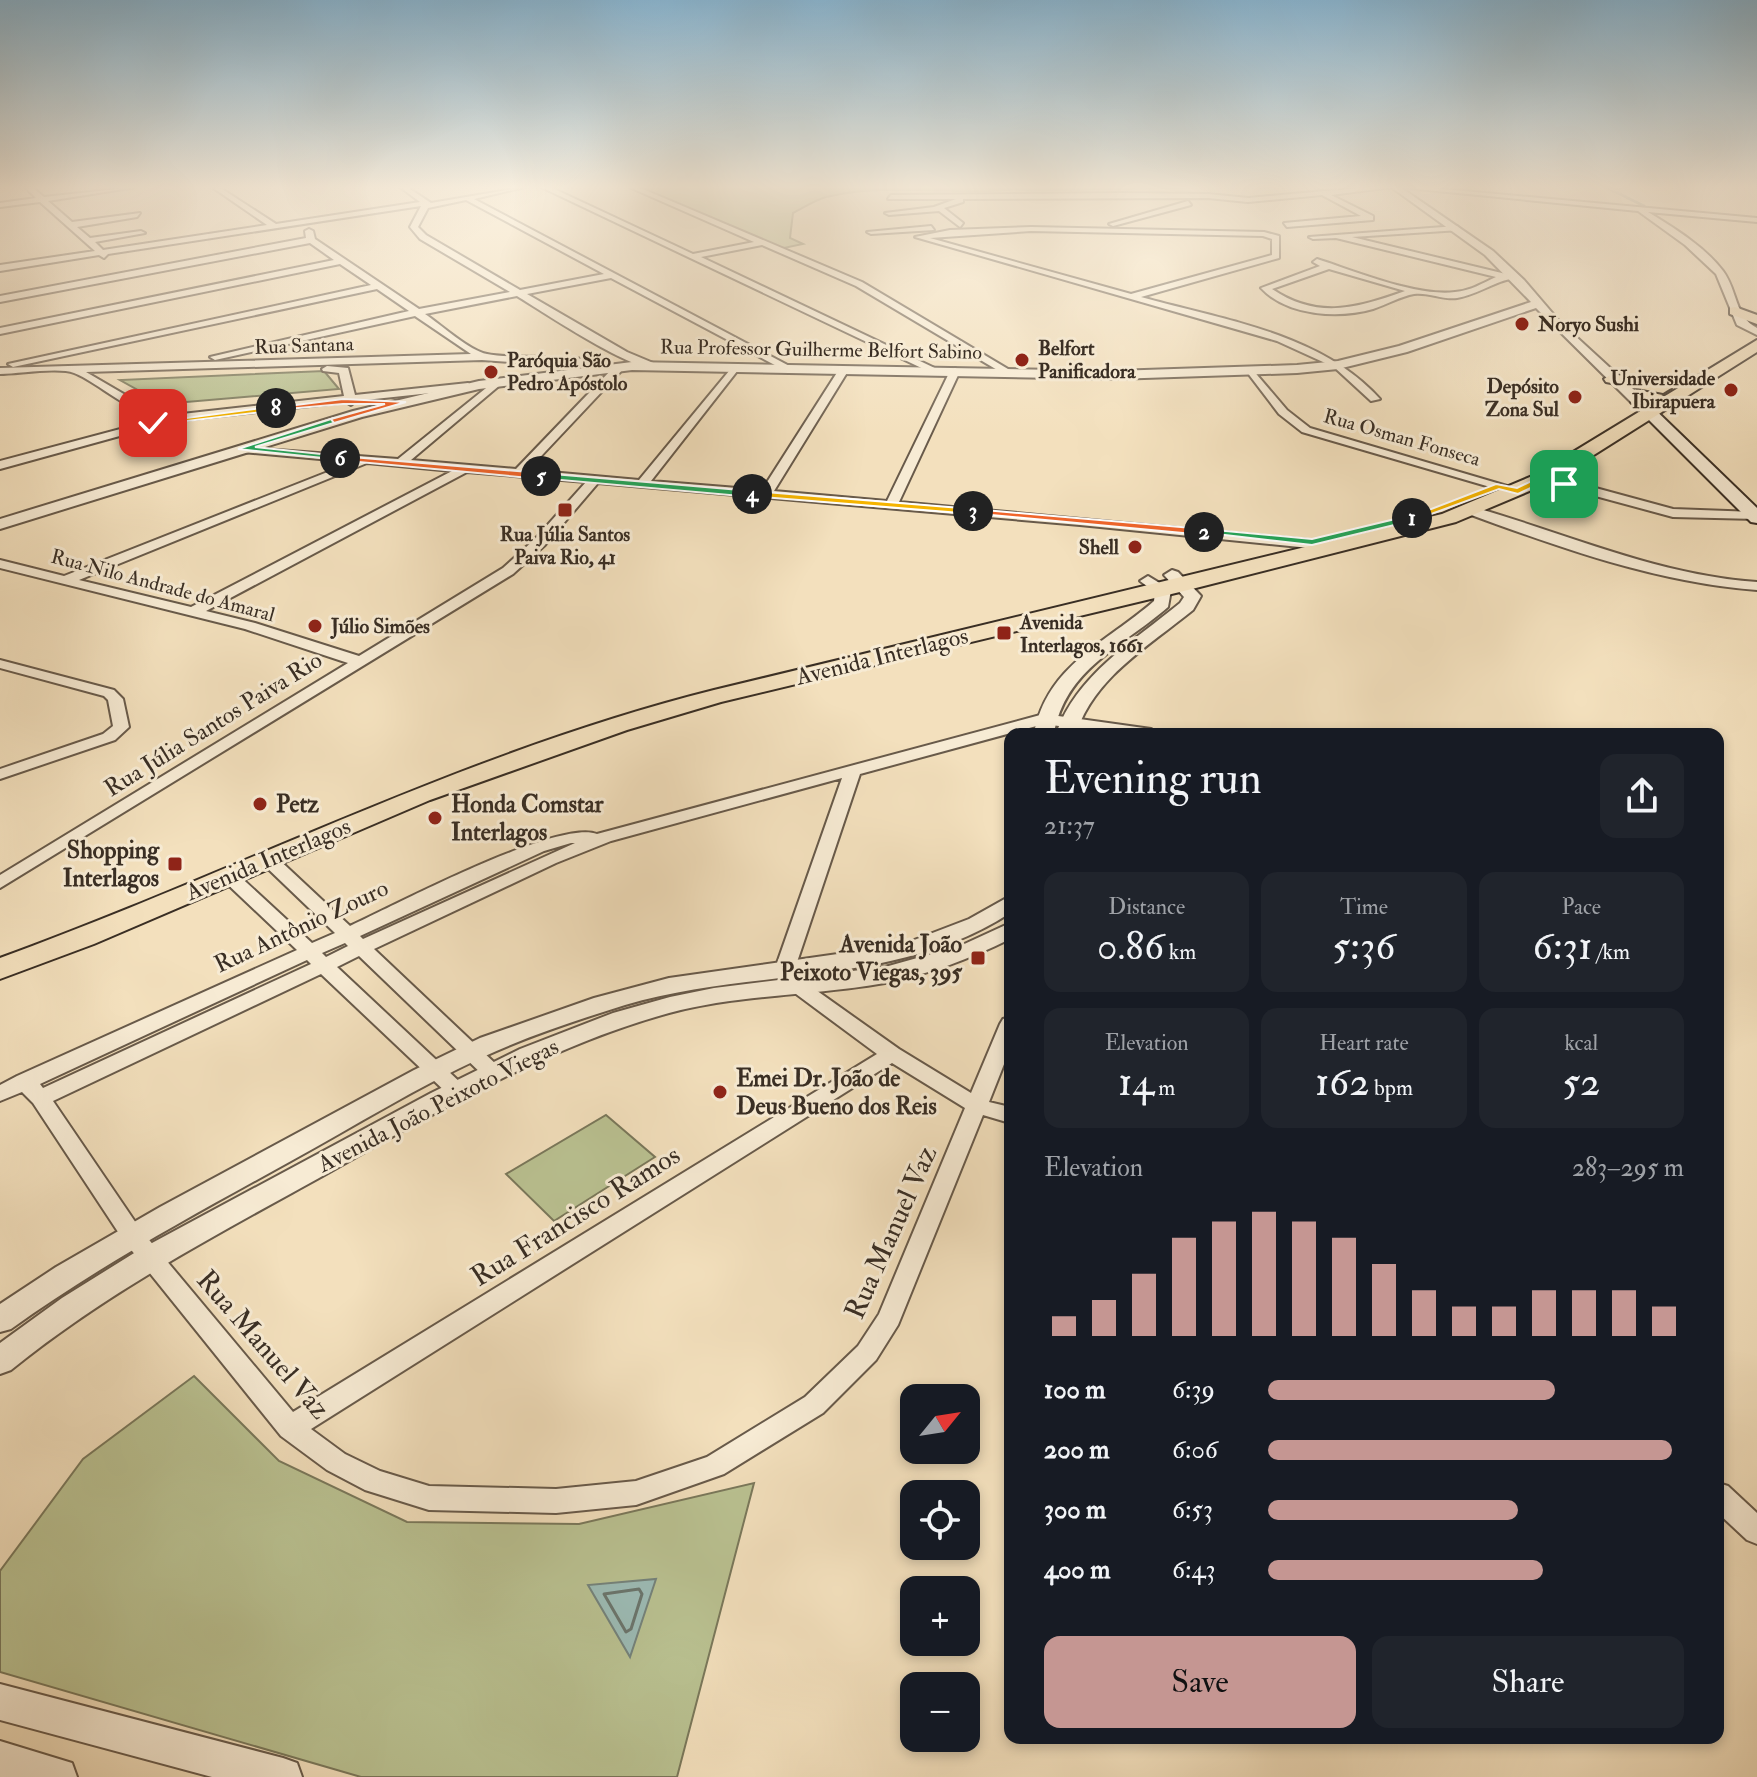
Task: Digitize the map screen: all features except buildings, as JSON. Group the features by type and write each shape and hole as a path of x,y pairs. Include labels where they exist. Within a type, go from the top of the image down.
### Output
{"main road":[{"path":"1735,311 1757,332"},
{"name":"Avenida Interlagos","path":"0,949 71,924 419,781 612,714 684,693 1339,547 1470,510 1644,407 1663,388 1757,332"},
{"name":"Avenida Interlagos","path":"0,969 84,938 421,795 618,725 714,697 1167,583 1410,518 1544,478 1757,332"},
{"path":"1612,379 1663,388"},
{"path":"1644,407 1756,517"}],"street":[{"path":"122,270 128,275"},
{"path":"0,299 155,270"},
{"path":"0,331 298,270"},
{"path":"354,270 482,357"},
{"path":"480,270 621,364 518,474"},
{"path":"602,270 790,369"},
{"path":"723,270 936,371"},
{"path":"825,270 859,284 1008,372"},
{"path":"1035,270 1280,339 1338,365 1375,399"},
{"path":"1130,297 1226,270"},
{"path":"1318,270 1266,288 1276,296 1332,314 1348,313 1417,290"},
{"path":"1343,270 1417,290 1456,295 1510,277"},
{"path":"1480,270 1510,277"},
{"path":"1502,270 1644,407"},
{"path":"1716,270 1725,280 1735,311"},
{"path":"169,367 419,312 611,275"},
{"path":"0,369 378,286"},
{"name":"Rua Professor Guilherme Belfort Sabino","path":"496,383 621,364 1148,375 1252,372 1338,365 1403,349 1538,303"},
{"name":"Rua Santana","path":"0,369 76,370 482,357 621,364"},
{"path":"553,361 584,371"},
{"path":"641,485 734,368"},
{"path":"88,377 339,369 344,371 348,399"},
{"path":"76,370 147,411 348,399 402,402"},
{"path":"765,495 843,371"},
{"path":"892,504 955,371"},
{"name":"Rua Osman Fonseca","path":"1252,372 1283,412 1306,430 1508,488"},
{"path":"0,465 163,420 496,383"},
{"path":"400,463 496,383"},
{"path":"0,524 402,402 479,385"},
{"path":"242,449 892,504 1339,547"},
{"path":"66,580 366,461"},
{"path":"195,611 464,469"},
{"path":"1544,478 1673,513 1756,517"},
{"name":"Rua Júlia Santos Paiva Rio","path":"0,883 520,562 594,480"},
{"path":"1470,510 1581,547 1667,571 1721,583 1757,586"},
{"name":"Rua Nilo Andrade do Amaral","path":"0,564 195,611 361,662"},
{"path":"1044,727 1057,693 1071,676 1158,607 1165,598 1167,583 1193,596 1187,606 1082,698 1067,728"},
{"path":"0,664 109,693 115,699 121,727 109,737 0,774"},
{"name":"Rua Antônio Zouro","path":"1044,727 1067,728"},
{"name":"Rua Antônio Zouro","path":"32,1090 311,951 356,940 605,837 853,769 1004,736"},
{"path":"853,769 792,978 892,1054 977,1106 1004,1113"},
{"path":"268,859 492,1072"},
{"path":"229,876 456,1090"},
{"name":"Avenida João Peixoto Viegas","path":"0,1320 55,1280 140,1246 492,1072 580,1034 670,1005 944,940 989,919 1004,908"},
{"name":"Avenida João Peixoto Viegas","path":"0,1361 140,1246 473,1051 530,1028 648,992 707,979 896,975 983,946 1004,934"},
{"name":"Rua Antônio Zouro","path":"32,1090 326,965 356,940"},
{"name":"Rua Manuel Vaz","path":"32,1090 140,1246 290,1428 336,1462 374,1481 429,1498 556,1501 636,1493 715,1466 814,1405 867,1353 889,1318 1004,1039"},
{"name":"Rua Francisco Ramos","path":"290,1428 892,1054"},
{"path":"0,1094 32,1090"},
{"path":"1724,1501 1757,1531"},
{"path":"0,1702 241,1771 283,1777"},
{"path":"0,1760 58,1777"}],"green space":[{"path":"324,371 339,389 163,404 120,380"},
{"path":"606,1115 655,1157 554,1221 506,1174"},
{"path":"194,1376 279,1461 407,1522 579,1524 754,1483 677,1777 361,1777 0,1672 0,1571 83,1459"}],"water":[{"path":"656,1579 630,1657 588,1585"}],"place":[{"name":"Noryo Sushi","path":"1522,324"},
{"name":"Belfort Panificadora","path":"1022,360"},
{"name":"Paróquia São Pedro Apóstolo","path":"491,372"},
{"name":"Universidade Ibirapuera","path":"1731,390"},
{"name":"Depósito Zona Sul","path":"1575,397"},
{"name":"Rua Júlia Santos Paiva Rio, 41","path":"565,510"},
{"name":"Shell","path":"1135,547"},
{"name":"Júlio Simões","path":"315,626"},
{"name":"Avenida Interlagos, 1661","path":"1004,633"},
{"name":"Petz","path":"260,804"},
{"name":"Honda Comstar Interlagos","path":"435,818"},
{"name":"Shopping Interlagos","path":"175,864"},
{"name":"Avenida João Peixoto Viegas, 395","path":"978,958"},
{"name":"Emei Dr. João de Deus Bueno dos Reis","path":"720,1092"}],"route":[{"path":"153,423 182,417 343,402 402,402 242,449 1312,542 1410,518 1499,486 1518,491 1544,478 1564,484"}]}
